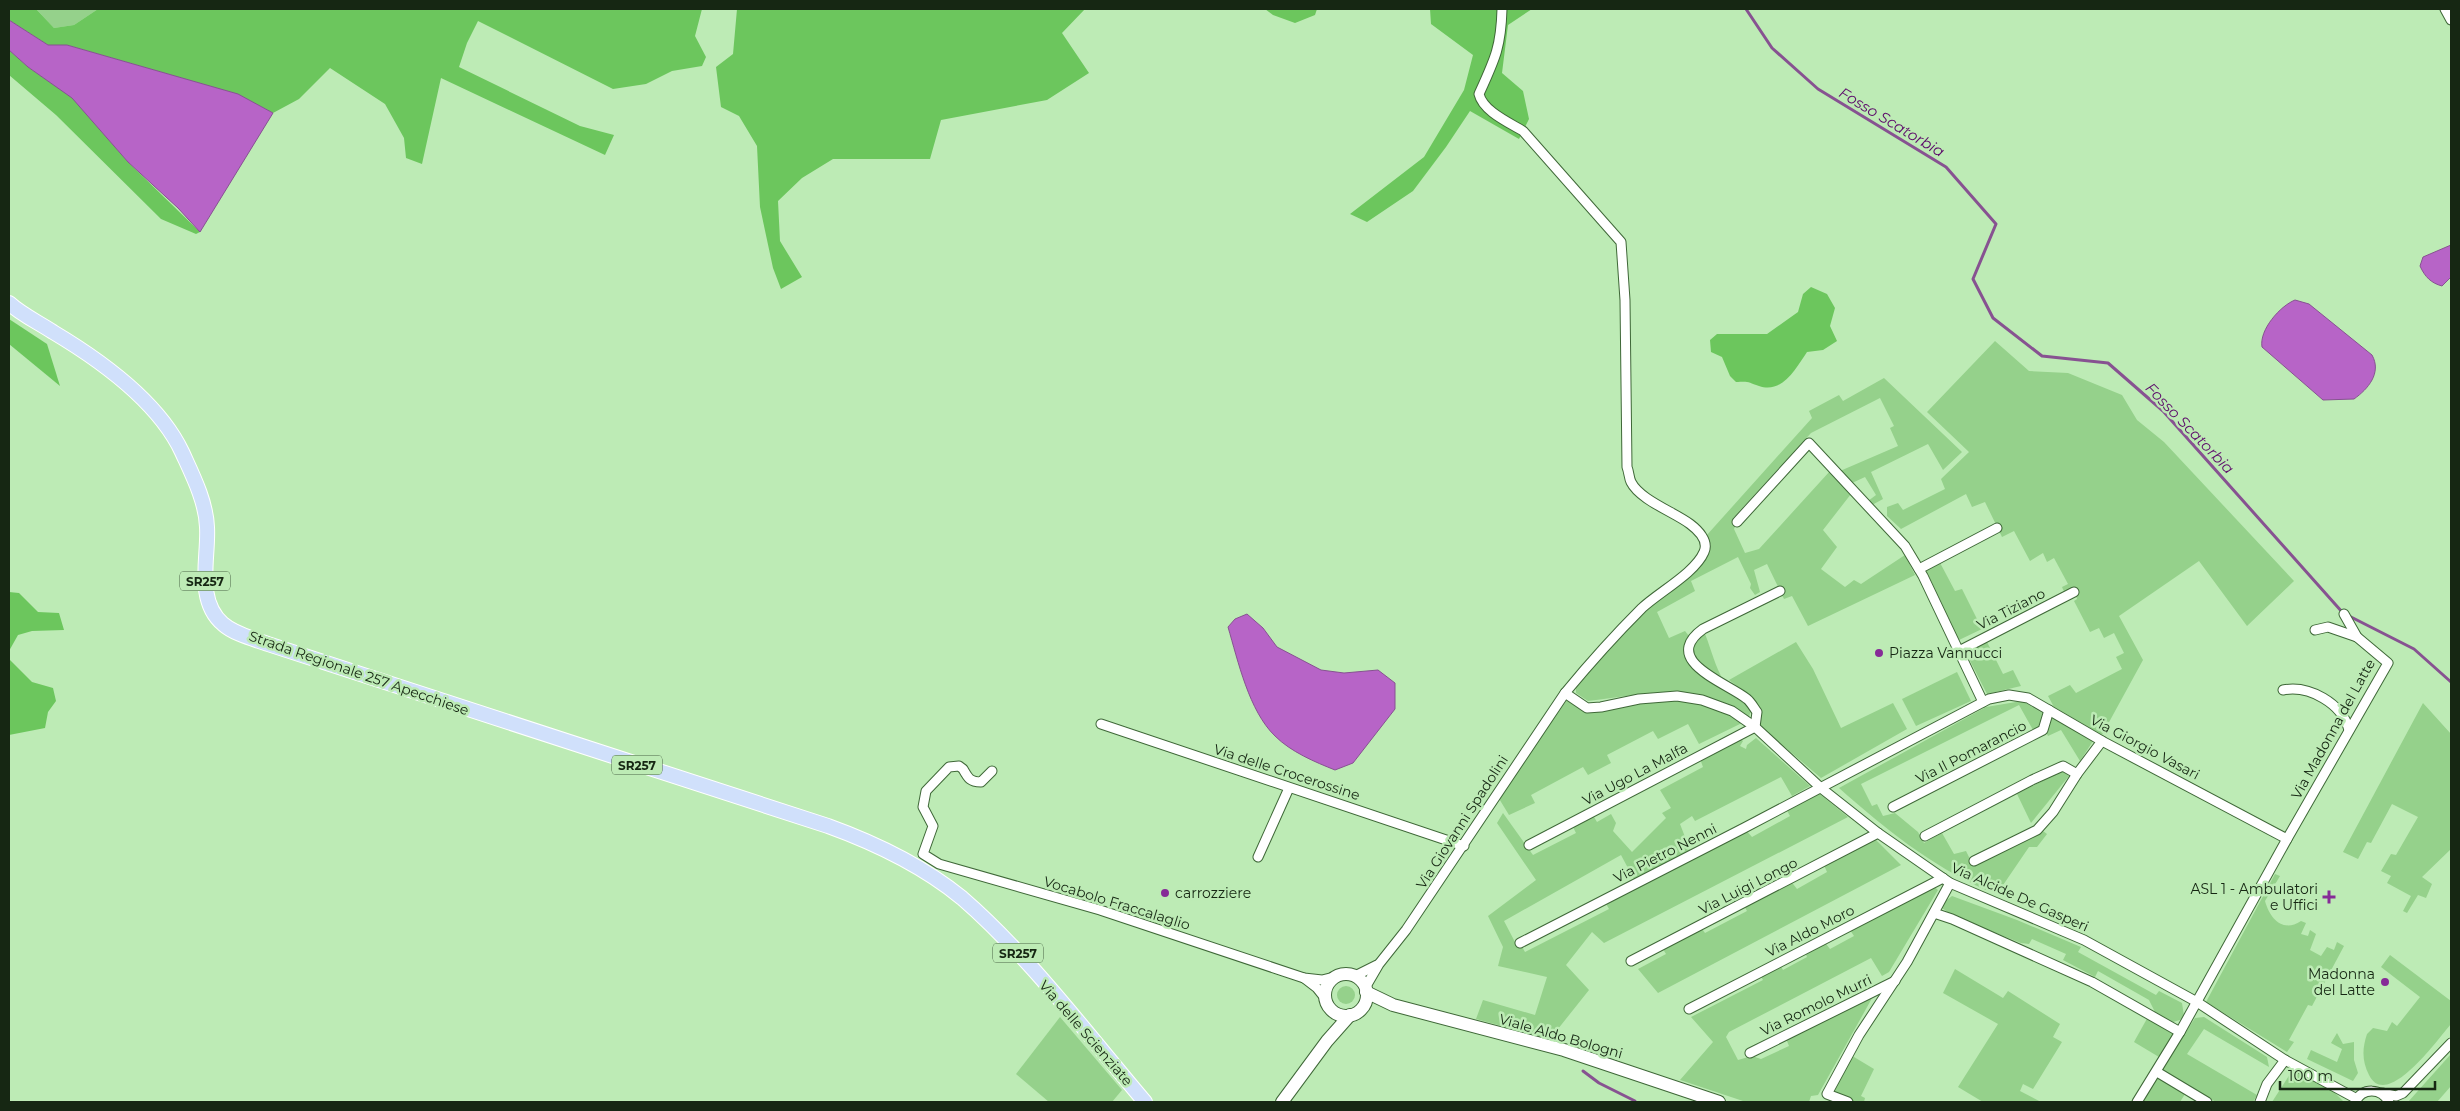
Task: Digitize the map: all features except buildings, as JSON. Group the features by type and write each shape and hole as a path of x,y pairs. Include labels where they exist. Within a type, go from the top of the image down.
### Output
{"main road":[{"name":"Strada Regionale 257 Apecchiese","path":"9,303 19,312 54,332 117,376 154,410 181,449 199,492 207,526 204,577 210,604 223,624 268,644 622,760 751,799 860,838"},
{"name":"Via delle Scienziate","path":"860,838 921,869 961,898 1012,947 1146,1102"},
{"path":"1282,1102 1327,1041 1365,1002 1366,990 1355,976 1348,974 1334,977 1326,986 1328,1004 1327,1041"},
{"name":"Viale Aldo Bologni","path":"1366,990 1393,1006"},
{"path":"1328,1004 1336,1013 1354,1013"},
{"name":"Viale Aldo Bologni","path":"1354,1013 1375,1006 1393,1006 1564,1050 1714,1102"}],"street":[{"name":"Via Giovanni Spadolini","path":"1366,990 1379,964 1406,930 1464,846 1565,694 1594,658 1643,607 1699,560 1705,552 1705,542 1700,533 1690,524 1639,492 1631,482 1628,467 1625,300 1621,242 1539,147 1523,131 1503,119 1480,100 1479,94 1497,55 1501,36 1502,9"},
{"path":"2444,9 2451,20"},
{"path":"1737,522 1808,443 1905,546 1919,569 1984,702"},
{"path":"1919,569 1998,528"},
{"path":"1755,727 1757,712 1747,700 1706,675 1692,660 1689,647 1694,636 1704,628 1780,591"},
{"name":"Via Tiziano","path":"1959,651 2074,592"},
{"name":"Via Madonna del Latte","path":"2287,839 2388,663 2357,637 2344,614"},
{"path":"2315,630 2328,627 2357,637"},
{"path":"2282,690 2305,689 2328,702 2343,714 2349,730"},
{"name":"Via Alcide De Gasperi","path":"1565,694 1587,708 1658,697 1702,700 1732,711 1755,727 1821,788 1878,833 1947,881 2078,937 2196,1002 2285,1060 2356,1100"},
{"name":"Via Giorgio Vasari","path":"1821,788 1984,702 2009,694 2028,698 2102,741 2287,839"},
{"name":"Via Il Pomarancio","path":"1893,807 2043,730 2049,710"},
{"name":"Via delle Crocerossine","path":"1101,724 1464,846"},
{"name":"Via Ugo La Malfa","path":"1528,846 1755,727"},
{"path":"1974,861 2037,830 2053,812 2077,774 2102,741"},
{"name":"Vocabolo Fraccalaglio","path":"992,771 981,782 974,782 969,779 964,769 953,766 949,767 926,791 923,808 933,826 923,854 940,864 1100,910 1304,978"},
{"path":"1925,836 2032,780 2063,766 2077,774"},
{"path":"1258,857 1289,788"},
{"name":"Via Pietro Nenni","path":"1520,943 1821,788"},
{"name":"Via Luigi Longo","path":"1631,961 1878,833"},
{"path":"2137,1102 2180,1032 2287,839"},
{"name":"Via Romolo Murri","path":"1848,1102 1827,1094 1860,1035 1895,981 1934,913 1947,881"},
{"name":"Via Aldo Moro","path":"1689,1009 1947,881"},
{"path":"1934,913 1952,918 2092,982 2180,1032"},
{"name":"Via Giovanni Spadolini","path":"1355,976 1379,964"},
{"path":"1304,978 1322,980 1334,977"},
{"path":"1304,978 1317,988 1328,1004"},
{"name":"Via Romolo Murri","path":"1750,1053 1895,981"},
{"path":"2398,1102 2403,1093 2451,1043"},
{"path":"2260,1102 2266,1084 2285,1060"},
{"path":"2157,1072 2207,1102"},
{"path":"2356,1100 2369,1091 2396,1096 2403,1093"},
{"path":"2382,1093 2390,1102"}],"green space":[{"path":"9,9 36,9 54,28 74,25 98,9 702,9 695,36 706,57 702,66 672,71 646,84 613,89 478,21 467,43 459,67 580,126 614,135 605,155 441,78 422,164 406,158 404,138 385,104 330,68 299,99 273,113 237,94 67,45 48,45 9,20"},
{"path":"36,9 98,9 74,25 54,28"},
{"path":"737,9 1085,9 1062,33 1089,73 1047,100 941,120 930,159 833,159 802,178 778,201 780,241 802,277 781,289 773,268 760,207 757,146 739,116 721,107 716,67 733,54"},
{"path":"1265,9 1317,9 1315,15 1295,23 1273,15"},
{"path":"1430,9 1532,9 1508,25 1502,73 1523,91 1529,119 1519,139 1470,111 1413,191 1367,222 1350,214 1424,157 1464,90 1473,55 1431,24"},
{"path":"9,50 28,67 72,97 128,162 200,232 196,234 161,219 56,115 9,75"},
{"path":"1811,287 1827,294 1835,308 1830,326 1837,341 1823,350 1807,352 1788,378 1775,386 1768,387 1748,382 1736,382 1730,376 1722,357 1711,352 1710,340 1717,334 1767,334 1798,312 1803,294"},
{"path":"9,319 47,344 60,386 9,344"},
{"path":"1995,341 2029,371 2068,373 2122,395 2137,420 2164,442 2294,581 2247,626 2199,561 2119,616 2143,660 2102,735 2054,707 2048,696 2070,685 2076,693 2122,669 2116,657 2124,653 2114,633 2104,638 2099,628 2090,632 2074,601 2077,599 2075,592 2066,596 2062,587 2068,584 2054,558 2047,562 2043,553 2030,561 2014,531 2002,537 1985,502 1972,507 1966,494 1901,529 1887,516 1887,507 1898,503 1903,510 1945,489 1941,479 1969,452 1927,412"},
{"path":"1884,378 1962,452 1943,470 1928,444 1871,472 1883,499 1872,505 1868,501 1876,495 1865,477 1852,483 1840,471 1898,446 1890,428 1894,426 1880,398 1811,433 1733,518 1737,522 1734,529 1745,553 1759,549 1830,471 1851,494 1823,530 1837,547 1821,569 1845,587 1854,580 1861,584 1905,555 1915,575 1808,626 1792,596 1784,599 1767,564 1754,570 1760,592 1755,595 1750,588 1751,584 1738,557 1691,581 1695,591 1657,612 1669,638 1685,631 1689,636 1686,649 1689,661 1697,671 1742,702 1751,710 1749,717 1707,697 1688,693 1652,693 1588,701 1576,693 1576,684 1638,616 1699,565 1707,555 1711,545 1706,536 1812,418 1809,411 1839,395 1843,401"},
{"path":"1938,559 1955,591 1962,589 1982,629 1959,640 1924,566"},
{"path":"9,592 19,593 38,612 59,613 64,630 32,631 18,635 9,651"},
{"path":"1703,629 1721,676 1703,666 1695,654 1693,648"},
{"path":"1985,638 2003,674 2013,670 2021,686 1987,694 1964,649"},
{"path":"1796,642 1813,669 1841,728 1893,703 1907,729 1821,778 1760,726 1758,710 1752,698 1729,680"},
{"path":"9,659 32,682 53,688 56,701 48,712 45,728 9,735"},
{"path":"1957,672 1971,701 1916,726 1902,699"},
{"path":"1657,699 1701,704 1721,711 1742,723 1699,744 1688,724 1658,739 1653,731 1607,755 1611,763 1588,775 1583,767 1531,795 1535,803 1509,815 1498,797 1567,700 1585,711"},
{"path":"2022,701 2044,714 2040,727 2033,730 2019,705 1861,784 1872,806 1877,804 1883,816 1895,813 1918,832 1924,843 1942,833 1954,854 1966,851 1973,865 2043,831 2047,834 2037,847 2029,847 1999,891 1988,886 1986,890 1965,880 1908,845 1839,788 1986,707"},
{"path":"2423,703 2451,734 2451,849 2422,877 2432,884 2426,898 2418,895 2407,913 2403,911 2411,896 2387,883 2391,876 2381,871 2391,854 2396,855 2418,817 2392,804 2371,843 2367,842 2358,859 2343,852"},
{"path":"2052,717 2093,741 2080,761 2061,730 2048,736 2046,732"},
{"path":"1738,736 1743,741 1740,746 1746,749 1747,745 1756,738 1810,786 1792,796 1781,777 1695,821 1692,816 1680,824 1692,855 1744,828 1752,837 1790,816 1785,807 1816,791 1848,817 1604,943 1592,932 1566,965 1589,990 1550,1039 1476,1019 1483,1000 1535,1015 1547,977 1498,966 1503,947 1488,916 1536,880 1497,823 1503,813 1533,855 1576,833 1571,823 1591,812 1597,822 1611,814 1616,823 1613,831 1632,852 1666,818 1662,813 1671,808 1660,790 1703,767 1699,756","holes":["1621,855 1636,883 1604,900 1609,909 1525,952 1520,943 1516,944 1504,921"]},
{"path":"2062,771 2069,776 2031,823 2017,794"},
{"path":"1872,836 1901,865 1658,993 1638,969 1666,954 1661,946 1700,926 1705,933 1747,911 1743,904 1790,880 1797,889 1827,872 1823,863"},
{"path":"2275,874 2280,876 2265,901 2267,908 2274,918 2283,925 2301,921 2306,923 2301,934 2308,936 2310,930 2316,934 2310,950 2321,956 2327,947 2334,950 2337,942 2344,946 2312,1006 2308,1005 2289,1040 2294,1042 2287,1052 2206,1002"},
{"path":"1931,884 1938,890 1889,972 1882,976 1871,958 1729,1032 1726,1037 1738,1060 1752,1056 1761,1059 1789,1046 1785,1036 1876,991 1818,1095 1811,1096 1809,1102 1746,1102 1680,1080 1713,1042 1691,1017 1763,980 1759,973 1779,963 1783,970 1807,957 1804,949 1823,940 1830,949 1854,936 1848,927"},
{"path":"1952,896 2017,920 2081,947 2078,952 2156,995 2159,991 2182,1003 2184,1016 2180,1020 2173,1022 2155,1012 2149,1000 2098,971 2095,977 2063,960 2066,954 2032,939 2029,944 2021,943 1953,916 1942,908 1943,903"},
{"path":"2390,955 2451,1001 2451,1024 2412,1069 2399,1079 2388,1084 2377,1084 2369,1075 2364,1060 2364,1045 2367,1034 2373,1028 2387,1031 2392,1022 2397,1026 2420,997 2381,967"},
{"path":"1955,969 2003,998 2008,991 2060,1024 2053,1037 2062,1042 2033,1089 2023,1084 2020,1091 2041,1102 1983,1102 1958,1087 1998,1024 1943,993"},
{"path":"1346,986 1354,991 1355,995 1350,1003 1346,1004 1338,999 1337,995 1342,987"},
{"path":"2149,1015 2176,1030 2159,1057 2134,1042"},
{"path":"1060,1017 1122,1090 1112,1102 1049,1102 1016,1074"},
{"path":"2204,1017 2267,1057 2269,1067 2204,1029 2187,1054 2257,1095 2253,1102 2216,1102 2161,1071 2195,1018"},
{"path":"2337,1033 2343,1044 2354,1042 2354,1060 2358,1073 2353,1081 2307,1059 2311,1050 2337,1062 2342,1049 2331,1043"},
{"path":"1849,1054 1874,1069 1861,1096 1865,1098 1864,1102 1848,1102 1827,1094"},
{"path":"2451,1054 2451,1086 2437,1102 2408,1102"},
{"path":"2294,1068 2330,1088 2344,1102 2272,1102"},
{"path":"2154,1076 2185,1094 2180,1102 2137,1102"}],"shaded area":[{"path":"9,20 48,45 67,45 238,94 273,113 200,232 178,208 128,162 72,98 28,67 9,50"},
{"path":"2451,245 2451,277 2442,286 2429,279 2420,266 2423,257"},
{"path":"2295,300 2309,304 2372,355 2375,368 2372,380 2354,399 2323,400 2262,347 2262,340 2267,326 2283,307"},
{"path":"1247,614 1263,628 1277,647 1321,670 1344,673 1378,670 1395,683 1395,709 1353,763 1335,770 1319,764 1281,742 1266,726 1251,699 1240,670 1228,627 1235,619"}],"waterway":[{"name":"Fosso Scatorbia","path":"1746,9 1772,48 1818,89 1946,167 1996,224 1973,279 1993,318 2042,356 2108,363 2163,411 2343,613"},
{"name":"Fosso Scatorbia","path":"2349,616 2414,649 2451,682"},
{"path":"1583,1071 1599,1083 1635,1101"}],"place":[{"name":"Piazza Vannucci","path":"1879,653"},
{"name":"carrozziere","path":"1165,893"},
{"name":"ASL 1 - Ambulatori e Uffici","path":"2329,897"},
{"name":"Madonna del Latte","path":"2385,982"}]}
